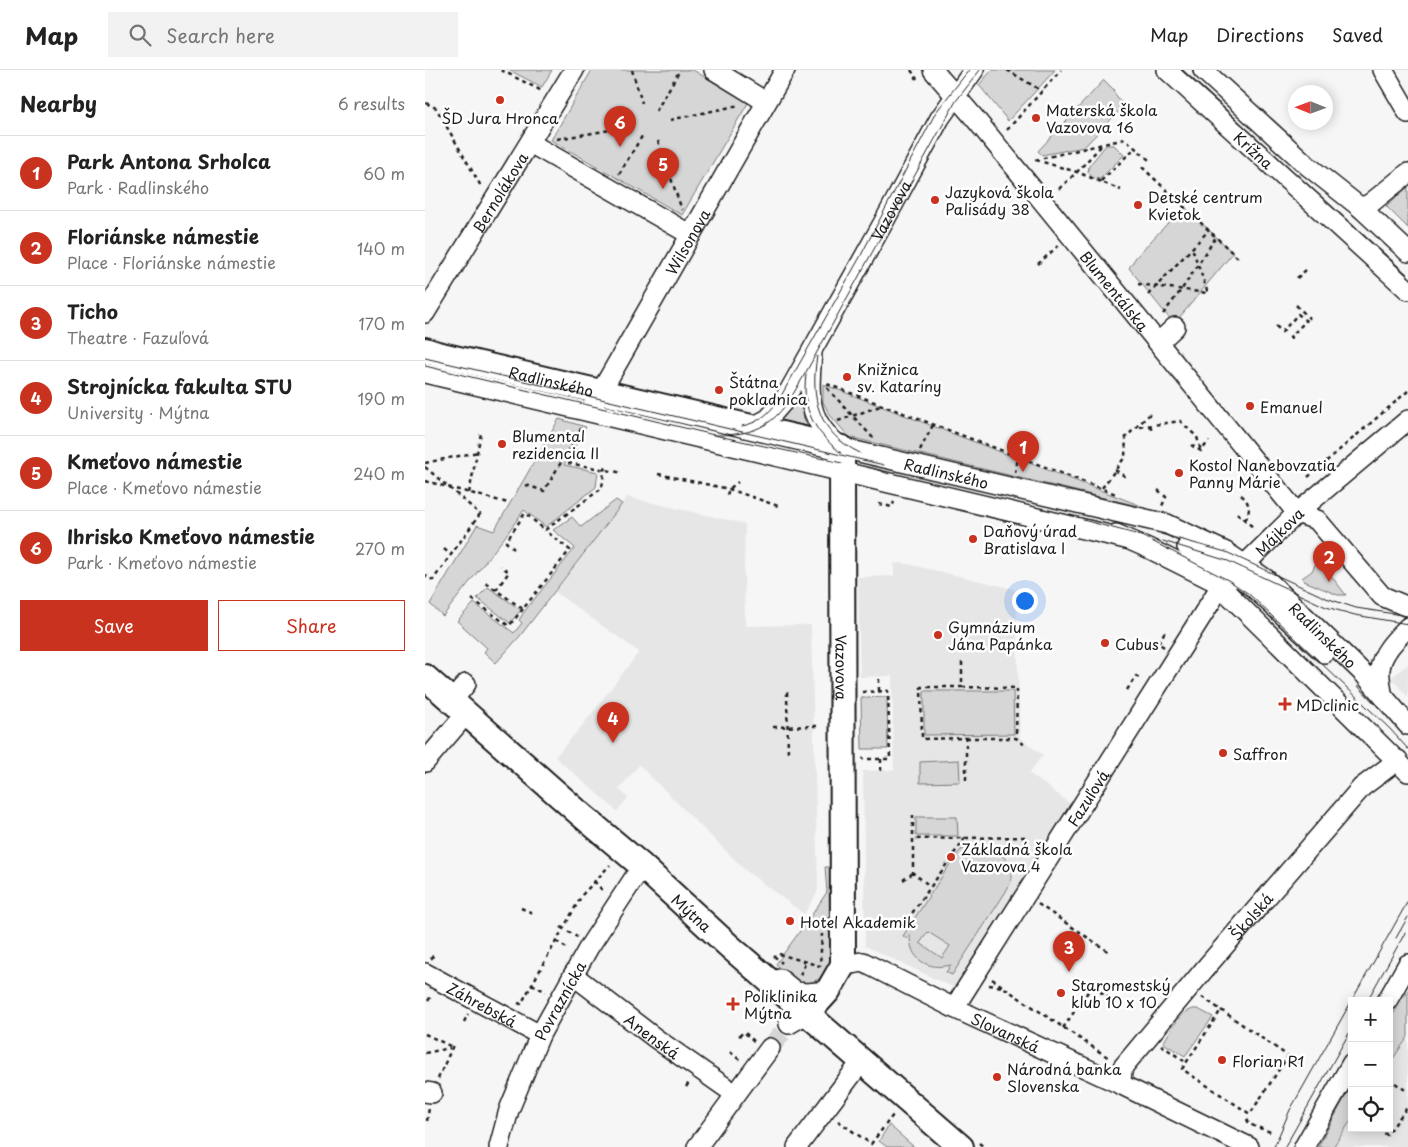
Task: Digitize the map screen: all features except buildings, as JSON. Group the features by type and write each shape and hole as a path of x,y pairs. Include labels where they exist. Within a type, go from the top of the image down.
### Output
{"main road":[{"name":"Radlinského","path":"425,350 591,410 751,428 847,459"},
{"name":"Vazovova","path":"798,1019 829,990 843,965 847,459"},
{"name":"Mýtna","path":"425,677 461,700 729,946 798,1019 862,1061 961,1147"}],"street":[{"name":"Bernolákova","path":"425,313 574,70"},
{"path":"714,70 766,102"},
{"name":"Wilsonova","path":"591,410 785,70"},
{"name":"Blumentálska","path":"933,70 1284,496 1302,509"},
{"name":"Vazovova","path":"751,428 768,419 779,408 812,352 940,118 954,95 974,70"},
{"name":"Krížna","path":"1167,70 1408,290"},
{"name":"Krížna","path":"1203,70 1308,166 1361,208 1408,252"},
{"path":"1383,70 1408,113"},
{"path":"530,143 691,235"},
{"path":"1308,166 1313,181 1408,267"},
{"path":"1361,208 1371,203 1408,173"},
{"path":"1159,342 1169,321"},
{"name":"Vazovova","path":"812,352 809,393 813,409 824,432 847,459"},
{"name":"Radlinského","path":"425,373 553,411 591,410 847,459 1167,524 1226,552 1253,587 1358,686 1405,721"},
{"name":"Májkova","path":"1221,587 1241,570 1302,509 1408,420"},
{"name":"Radlinského","path":"847,459 1083,520 1209,578 1221,587 1403,766"},
{"name":"Radlinského","path":"847,459 1126,539"},
{"path":"1302,509 1317,520 1382,596 1408,606"},
{"name":"Radlinského","path":"1241,570 1266,579 1381,693 1405,721"},
{"name":"Fazuľová","path":"954,1008 1221,587"},
{"path":"1381,693 1380,669 1384,657 1392,644 1408,627"},
{"path":"425,762 461,700"},
{"name":"Školská","path":"1121,1076 1208,965 1362,787 1403,766"},
{"name":"Povraznícka","path":"499,1147 509,1110 540,1035 573,975 642,866"},
{"path":"729,946 749,953 796,992 807,993 829,990"},
{"name":"Slovanská","path":"843,965 863,962 954,1008 1121,1076 1249,1147"},
{"path":"1389,997 1408,964"},
{"name":"Záhrebská","path":"425,973 540,1035"},
{"name":"Anenská","path":"573,975 655,1038 735,1094"},
{"path":"697,1147 770,1048"},
{"path":"797,1147 814,1122 862,1061"},
{"path":"1304,1147 1348,1070"}],"path":[{"path":"501,70 546,93"},
{"path":"632,70 642,103"},
{"path":"656,111 680,70"},
{"path":"1010,70 1042,91"},
{"path":"1007,130 1061,70"},
{"path":"426,103 436,108 482,189"},
{"path":"670,120 742,105"},
{"path":"557,138 634,126"},
{"path":"610,189 644,133"},
{"path":"1121,190 1077,172 1035,160 1125,139 1149,160"},
{"path":"658,141 682,210"},
{"path":"1059,189 1102,144"},
{"path":"1101,181 1135,148"},
{"path":"1142,167 1238,258"},
{"path":"1148,295 1209,230"},
{"path":"1038,264 1069,236"},
{"path":"1169,321 1182,289 1216,237"},
{"path":"1138,284 1208,292 1192,248"},
{"path":"1297,278 1306,270"},
{"path":"1296,305 1310,319"},
{"path":"1276,326 1282,332 1298,314 1306,321 1291,337 1292,339"},
{"path":"878,442 821,382 1117,494"},
{"path":"1308,477 1408,391"},
{"path":"832,423 883,405"},
{"path":"526,485 544,491 591,410"},
{"path":"1102,488 1125,457 1126,437 1138,428 1150,414"},
{"path":"1138,428 1180,421 1197,437 1201,451"},
{"path":"917,457 933,425"},
{"path":"1150,426 1152,431"},
{"path":"469,493 481,432"},
{"path":"1201,451 1209,441"},
{"path":"1191,445 1201,451"},
{"path":"425,465 477,452"},
{"path":"1014,479 1019,457"},
{"path":"567,463 623,473"},
{"path":"545,530 602,488 605,464"},
{"path":"425,465 480,514 433,580 425,575"},
{"path":"1115,470 1126,477"},
{"path":"658,474 729,489 778,506"},
{"path":"425,481 508,503"},
{"path":"727,494 729,489 738,482"},
{"path":"1158,490 1166,497 1160,513"},
{"path":"1241,495 1249,505 1249,514 1245,520"},
{"path":"879,504 893,507 894,500"},
{"path":"472,598 509,626 570,550 525,513 506,542 513,549"},
{"path":"1237,514 1255,529"},
{"path":"444,549 451,555"},
{"path":"496,590 509,572 501,566"},
{"path":"486,583 523,609"},
{"path":"1158,643 1167,630"},
{"path":"962,662 962,688"},
{"path":"1127,690 1136,676"},
{"path":"879,677 879,691"},
{"path":"1016,738 1017,688 921,687 922,739 1016,738 1026,746"},
{"path":"867,759 890,759 889,691 870,691"},
{"path":"787,692 788,756"},
{"path":"773,727 818,726"},
{"path":"966,738 966,781"},
{"path":"881,759 881,771"},
{"path":"913,815 913,873"},
{"path":"913,840 1029,837"},
{"path":"903,926 965,838"},
{"path":"521,1004 582,895 611,864"},
{"path":"913,873 930,886"},
{"path":"903,880 913,873"},
{"path":"594,881 603,890"},
{"path":"1025,896 1109,952"},
{"path":"521,908 535,914"},
{"path":"562,928 581,940"},
{"path":"779,954 820,966 822,931"},
{"path":"556,941 573,953"},
{"path":"970,982 1003,987 1063,1028 1121,1076"},
{"path":"1087,983 1113,1001"},
{"path":"532,984 541,989"},
{"path":"1063,1028 1092,986"},
{"path":"1198,994 1289,1056 1303,1068"},
{"path":"1221,1010 1182,1070 1250,1114"},
{"path":"739,1036 744,1032 746,1034"},
{"path":"425,1034 452,1048"},
{"path":"1157,1042 1187,1063"},
{"path":"428,1092 454,1044"},
{"path":"425,1053 452,1048"},
{"path":"730,1052 734,1055"},
{"path":"1273,1133 1249,1124 1247,1119 1289,1056"},
{"path":"1395,1083 1408,1092"},
{"path":"1393,1127 1408,1106"},
{"path":"871,1144 893,1115"},
{"path":"840,1122 875,1147"}],"shaded area":[{"path":"509,70 552,70 542,87"},
{"path":"592,70 693,70 748,103 682,215 551,140"},
{"path":"992,70 1055,70 1008,121 979,85"},
{"path":"1104,80 1114,90 1124,106 1084,147 1042,155 1038,151"},
{"path":"1106,145 1114,145 1124,155 1100,179 1093,178 1088,172 1089,166"},
{"path":"1408,187 1408,228 1386,206"},
{"path":"1186,208 1233,253 1174,324 1129,268 1136,257 1181,209"},
{"path":"823,384 1139,505 849,437 830,415 823,402"},
{"path":"798,392 804,419 807,426 778,420"},
{"path":"559,419 586,427 564,465 598,472 596,487 546,527 524,510 443,616 430,604 477,525 494,531"},
{"path":"627,497 745,524 745,626 811,625 818,888 804,914 745,870 639,765 619,789 628,798 617,811 555,757 582,726 639,652 555,592"},
{"path":"616,500 622,504 520,636 496,663 484,652 487,648 457,621 474,603 514,633 522,623 519,620 524,612 575,548 553,530 572,517 581,527"},
{"path":"1317,561 1322,564 1346,595 1338,595 1304,581 1302,578 1312,571"},
{"name":"Základná škola Vazovova 4","path":"903,563 1014,589 1016,595 1020,738 1043,755 1029,773 1072,805 1042,849 957,989 865,946 863,771 894,770 892,676 860,677 858,577 894,576 894,564"},
{"path":"488,587 521,610 510,623 477,598"},
{"path":"1408,664 1408,697 1391,678"},
{"path":"924,691 1013,691 1014,734 924,735"},
{"path":"887,697 888,749 862,749 861,698"},
{"path":"959,760 960,782 920,783 920,762"},
{"path":"916,817 957,817 958,836 916,836"},
{"path":"979,845 997,852 1010,865 1012,878 1005,893 952,975 946,972 951,965 934,966 921,961 916,956 910,943 910,934 907,939 903,936 961,850","holes":["928,932 950,946 942,958 920,943"]},
{"path":"825,867 833,867 833,961 825,976 804,986 795,982 776,964 827,892"},
{"path":"1408,990 1408,1037 1393,1058 1393,1042 1393,1014"},
{"path":"1193,1009 1198,1009 1213,1017 1185,1056 1163,1043 1179,1018"},
{"path":"1408,1037 1408,1147 1333,1147 1348,1125 1348,1132 1393,1132 1393,1058"},
{"path":"1348,1092 1348,1125 1333,1147 1318,1147"},
{"path":"889,1125 914,1147 887,1147 879,1141"}],"tunnel":[{"path":"770,1048 789,1024"}],"tram line":[{"path":"742,426 760,419 774,407 859,259 936,112 969,70"},
{"path":"714,435 748,432 761,427 780,412 789,401 956,101 980,70"},
{"path":"1181,70 1408,275"},
{"path":"817,356 815,386 816,400 820,413 826,425 835,435 846,445 860,453"},
{"path":"425,358 884,465"},
{"path":"425,366 714,435 842,463"},
{"path":"806,375 806,399 812,419 824,437 841,453"},
{"path":"872,468 889,474"},
{"path":"1083,520 1143,536"},
{"path":"1138,534 1228,580 1249,594 1390,729 1408,749"},
{"path":"1161,534 1226,552 1326,598 1356,608 1408,616"},
{"path":"1163,541 1228,561 1326,607 1355,615 1408,624"},
{"path":"1358,686 1396,726"},
{"path":"1274,1147 1290,1110 1408,901"},
{"path":"1396,938 1408,917"},
{"path":"1369,997 1405,933"},
{"path":"1285,1147 1348,1035"}],"place":[{"name":"ŠD Jura Hronca","path":"500,100"},
{"name":"Materská škola Vazovova 16","path":"1036,118"},
{"name":"Ihrisko Kmeťovo námestie","path":"620,147"},
{"name":"Kmeťovo námestie","path":"663,189"},
{"name":"Jazyková škola Palisády 38","path":"935,200"},
{"name":"Detské centrum Kvietok","path":"1138,205"},
{"name":"Knižnica sv. Kataríny","path":"847,377"},
{"name":"Štátna pokladnica","path":"719,390"},
{"name":"Emanuel","path":"1250,406"},
{"name":"Blumental rezidencia II","path":"502,444"},
{"name":"Park Antona Srholca","path":"1023,472"},
{"name":"Kostol Nanebovzatia Panny Márie","path":"1179,473"},
{"name":"Daňový úrad Bratislava I","path":"973,539"},
{"name":"Floriánske námestie","path":"1329,582"},
{"name":"Gymnázium Jána Papánka","path":"938,635"},
{"name":"Cubus","path":"1105,643"},
{"name":"MDclinic","path":"1285,704"},
{"name":"Strojnícka fakulta STU","path":"613,743"},
{"name":"Saffron","path":"1223,753"},
{"name":"Základná škola Vazovova 4","path":"951,857"},
{"name":"Hotel Akademik","path":"790,921"},
{"name":"Ticho","path":"1069,972"},
{"name":"Staromestský klub 10 x 10","path":"1061,993"},
{"name":"Poliklinika Mýtna","path":"733,1004"},
{"name":"Florian R1","path":"1222,1060"},
{"name":"Národná banka Slovenska","path":"997,1077"}]}
